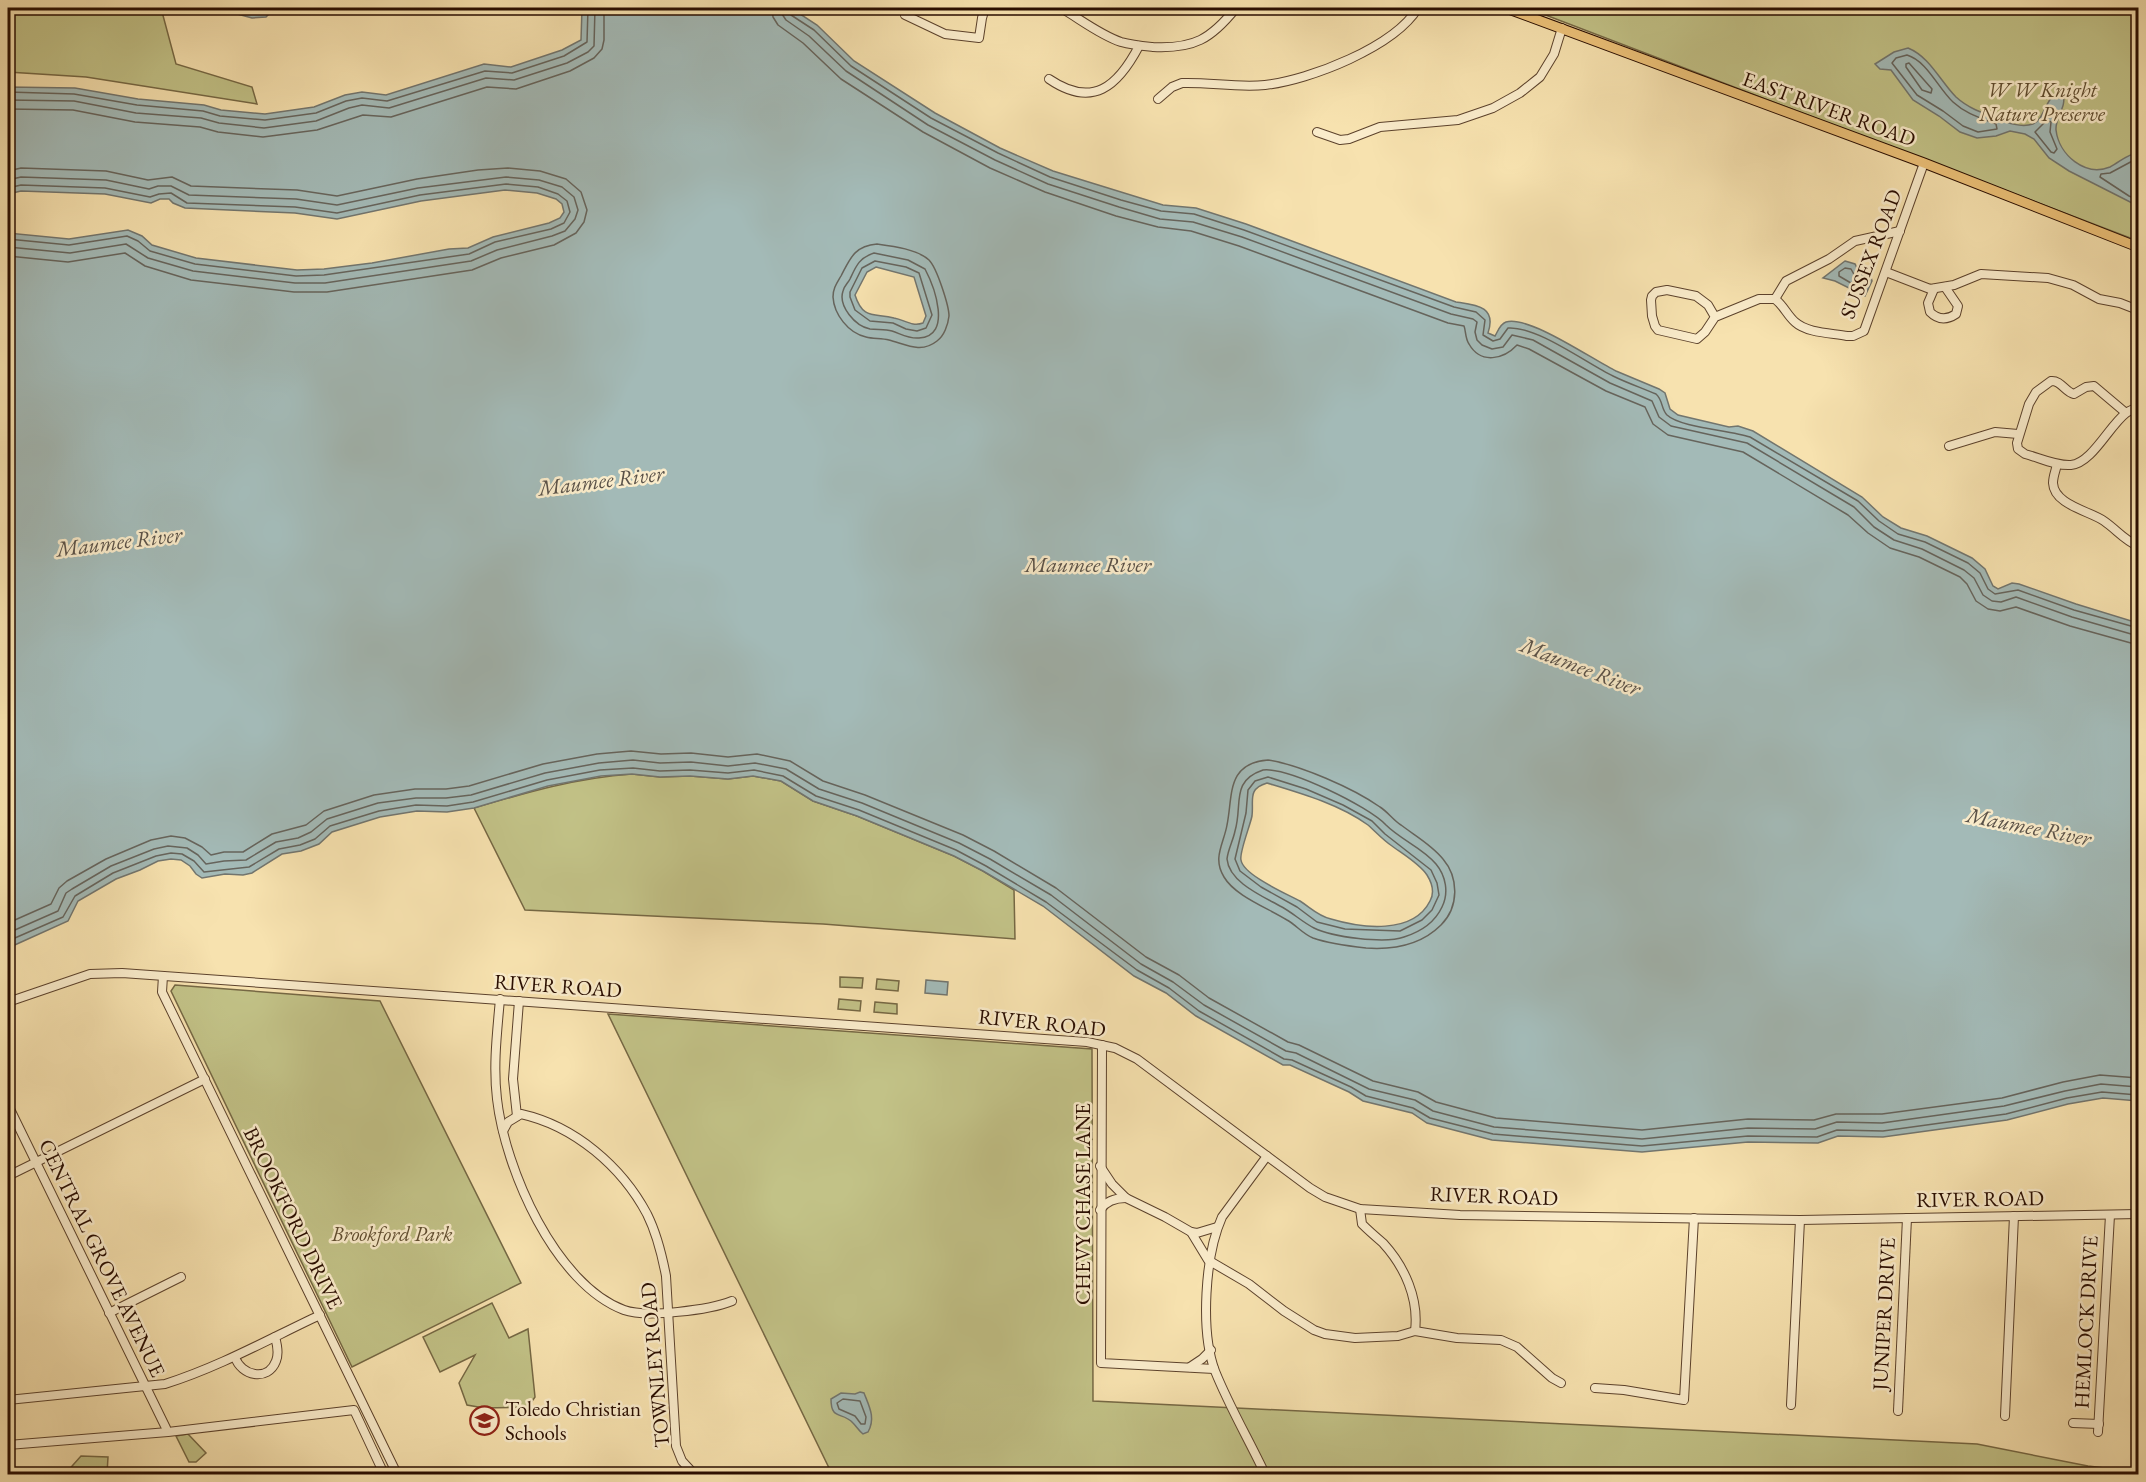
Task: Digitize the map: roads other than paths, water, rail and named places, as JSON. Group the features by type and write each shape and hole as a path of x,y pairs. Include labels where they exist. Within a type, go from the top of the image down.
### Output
{"main road":[{"name":"EAST RIVER ROAD","path":"1506,8 2139,247"}],"street":[{"path":"905,15 945,34 980,38 981,18 985,8"},
{"path":"1061,8 1121,42 1139,46 1177,48 1195,43 1216,30 1236,8"},
{"path":"1158,99 1172,87 1182,83 1263,86 1312,74 1359,54 1389,37 1409,20 1418,8"},
{"path":"1317,132 1345,140 1380,127 1458,120 1493,108 1520,93 1540,77 1554,54 1562,28"},
{"path":"1049,79 1062,87 1074,90 1099,91 1113,84 1133,58 1139,46"},
{"name":"SUSSEX ROAD","path":"1775,299 1801,326 1853,336 1864,331 1924,164"},
{"path":"1715,317 1703,300 1684,292 1661,290 1650,300 1653,322 1658,330 1697,339 1701,337 1715,317 1759,299 1775,299 1786,281 1820,264 1856,241 1900,231"},
{"path":"1879,236 1894,250"},
{"path":"1886,272 1927,289 1945,287 1981,274 2048,278 2073,285 2099,299 2139,310"},
{"path":"1934,289 1928,303 1930,312 1948,319 1956,314 1958,306 1945,287"},
{"path":"2126,413 2094,386 2086,387 2074,394 2068,392 2054,380 2042,387 2032,398 2018,434 2017,446 2021,452 2057,464 2075,464 2088,456 2126,413 2139,407"},
{"path":"1949,446 1995,432 2018,434"},
{"path":"2057,464 2053,483 2061,497 2078,509 2104,521 2120,537 2139,546"},
{"name":"RIVER ROAD","path":"8,1002 90,974 107,972 1087,1042 1115,1048 1137,1059 1324,1197 1360,1209 1460,1215 1800,1220 2139,1214"},
{"name":"BROOKFORD DRIVE","path":"164,975 162,992 397,1474"},
{"path":"500,999 494,1070 503,1131 528,1202 550,1243 576,1277 604,1300 626,1311 646,1314 669,1312 714,1307 732,1301"},
{"path":"503,1131 508,1122 517,1116 513,1079 519,1001"},
{"name":"CHEVY CHASE LANE","path":"1102,1045 1101,1363 1189,1368"},
{"path":"8,1176 205,1079"},
{"name":"CENTRAL GROVE AVENUE","path":"8,1105 166,1428"},
{"name":"TOWNLEY ROAD","path":"517,1116 521,1114 545,1121 587,1144 633,1191 647,1215 662,1254 669,1312 676,1446 682,1461 694,1474"},
{"path":"1265,1474 1214,1369 1207,1315 1208,1260 1217,1227 1267,1156"},
{"path":"1100,1166 1112,1184 1126,1198 1191,1232 1197,1233 1217,1227"},
{"path":"1100,1210 1110,1201 1126,1198"},
{"path":"1360,1209 1362,1224 1384,1244 1395,1258 1411,1289 1417,1316 1415,1331"},
{"name":"HEMLOCK DRIVE","path":"2073,1423 2099,1428 2110,1215"},
{"path":"2005,1416 2014,1216"},
{"path":"1595,1388 1639,1392 1684,1400 1694,1218"},
{"name":"JUNIPER DRIVE","path":"1898,1411 1907,1218"},
{"path":"1791,1405 1800,1220"},
{"path":"1191,1232 1208,1260 1257,1289 1304,1325 1325,1334 1379,1338 1415,1331 1457,1338 1508,1341 1561,1383"},
{"path":"109,1312 181,1277"},
{"path":"8,1400 145,1387 190,1376 235,1357 320,1315"},
{"path":"235,1357 238,1366 245,1372 256,1374 268,1370 275,1364 277,1357 276,1336"},
{"path":"1189,1368 1203,1359 1210,1350"},
{"path":"1189,1368 1214,1369"},
{"path":"8,1445 168,1432 354,1410 384,1474"}],"water":[{"path":"215,8 273,8 273,10 266,17 252,18"},
{"name":"Maumee River","path":"582,8 791,8 817,25 854,61 935,113 1000,148 1053,171 1163,205 1196,208 1246,224 1456,302 1483,308 1490,317 1488,333 1495,336 1506,322 1530,325 1616,371 1659,389 1665,393 1670,409 1678,415 1753,431 1862,497 1883,517 1901,528 1927,536 1972,558 1985,569 1993,586 1998,589 2012,583 2019,584 2138,623 2138,1101 2103,1098 2068,1104 2007,1120 1883,1137 1838,1136 1818,1143 1748,1142 1642,1152 1492,1140 1427,1123 1412,1113 1363,1101 1349,1092 1290,1065 1283,1065 1196,1016 1166,993 1134,976 1043,906 983,871 954,856 857,816 813,801 781,781 753,776 728,779 632,774 601,776 548,786 474,808 447,812 417,811 380,817 332,832 319,844 301,851 282,854 252,873 243,875 225,874 202,878 181,860 158,861 116,879 78,901 68,921 8,948 8,233 69,239 128,230 142,236 152,245 196,258 297,270 324,269 468,248 493,237 549,223 560,218 564,212 562,204 556,199 537,193 505,190 421,201 337,219 295,213 185,208 169,199 160,199 151,203 105,194 21,191 8,194 8,87 75,88 138,99 265,114 314,107 345,95 362,92 386,95 484,64 511,67 562,50 581,40","holes":["876,267 914,277 926,316 923,323 912,324 870,314 862,308 855,295 867,272","1267,783 1345,811 1368,825 1416,863 1427,875 1432,888 1432,898 1422,912 1399,924 1385,926 1343,922 1322,916 1249,872 1241,857 1252,816 1253,796 1256,788"]},
{"path":"1908,48 1929,63 1950,91 1961,101 1975,110 2010,123 2024,125 2037,122 2054,95 2058,92 2063,95 2063,104 2056,125 2062,148 2075,162 2091,169 2110,167 2138,153 2138,206 2069,171 2049,158 2034,139 2025,134 2010,131 1996,136 1977,138 1960,132 1913,100 1891,70 1880,69 1875,64 1894,52"},
{"path":"1845,261 1855,264 1860,274 1871,277 1872,281 1865,296 1835,281 1823,278"},
{"path":"926,980 948,982 947,995 925,993"},
{"path":"841,1393 864,1393 872,1417 868,1432 863,1434 849,1419 835,1413 831,1406 831,1399"}],"place":[{"name":"Toledo Christian Schools","path":"484,1421"}],"park label":[{"name":"W W Knight Nature Preserve","path":"2042,102"},
{"name":"Brookford Park","path":"392,1234"}]}
